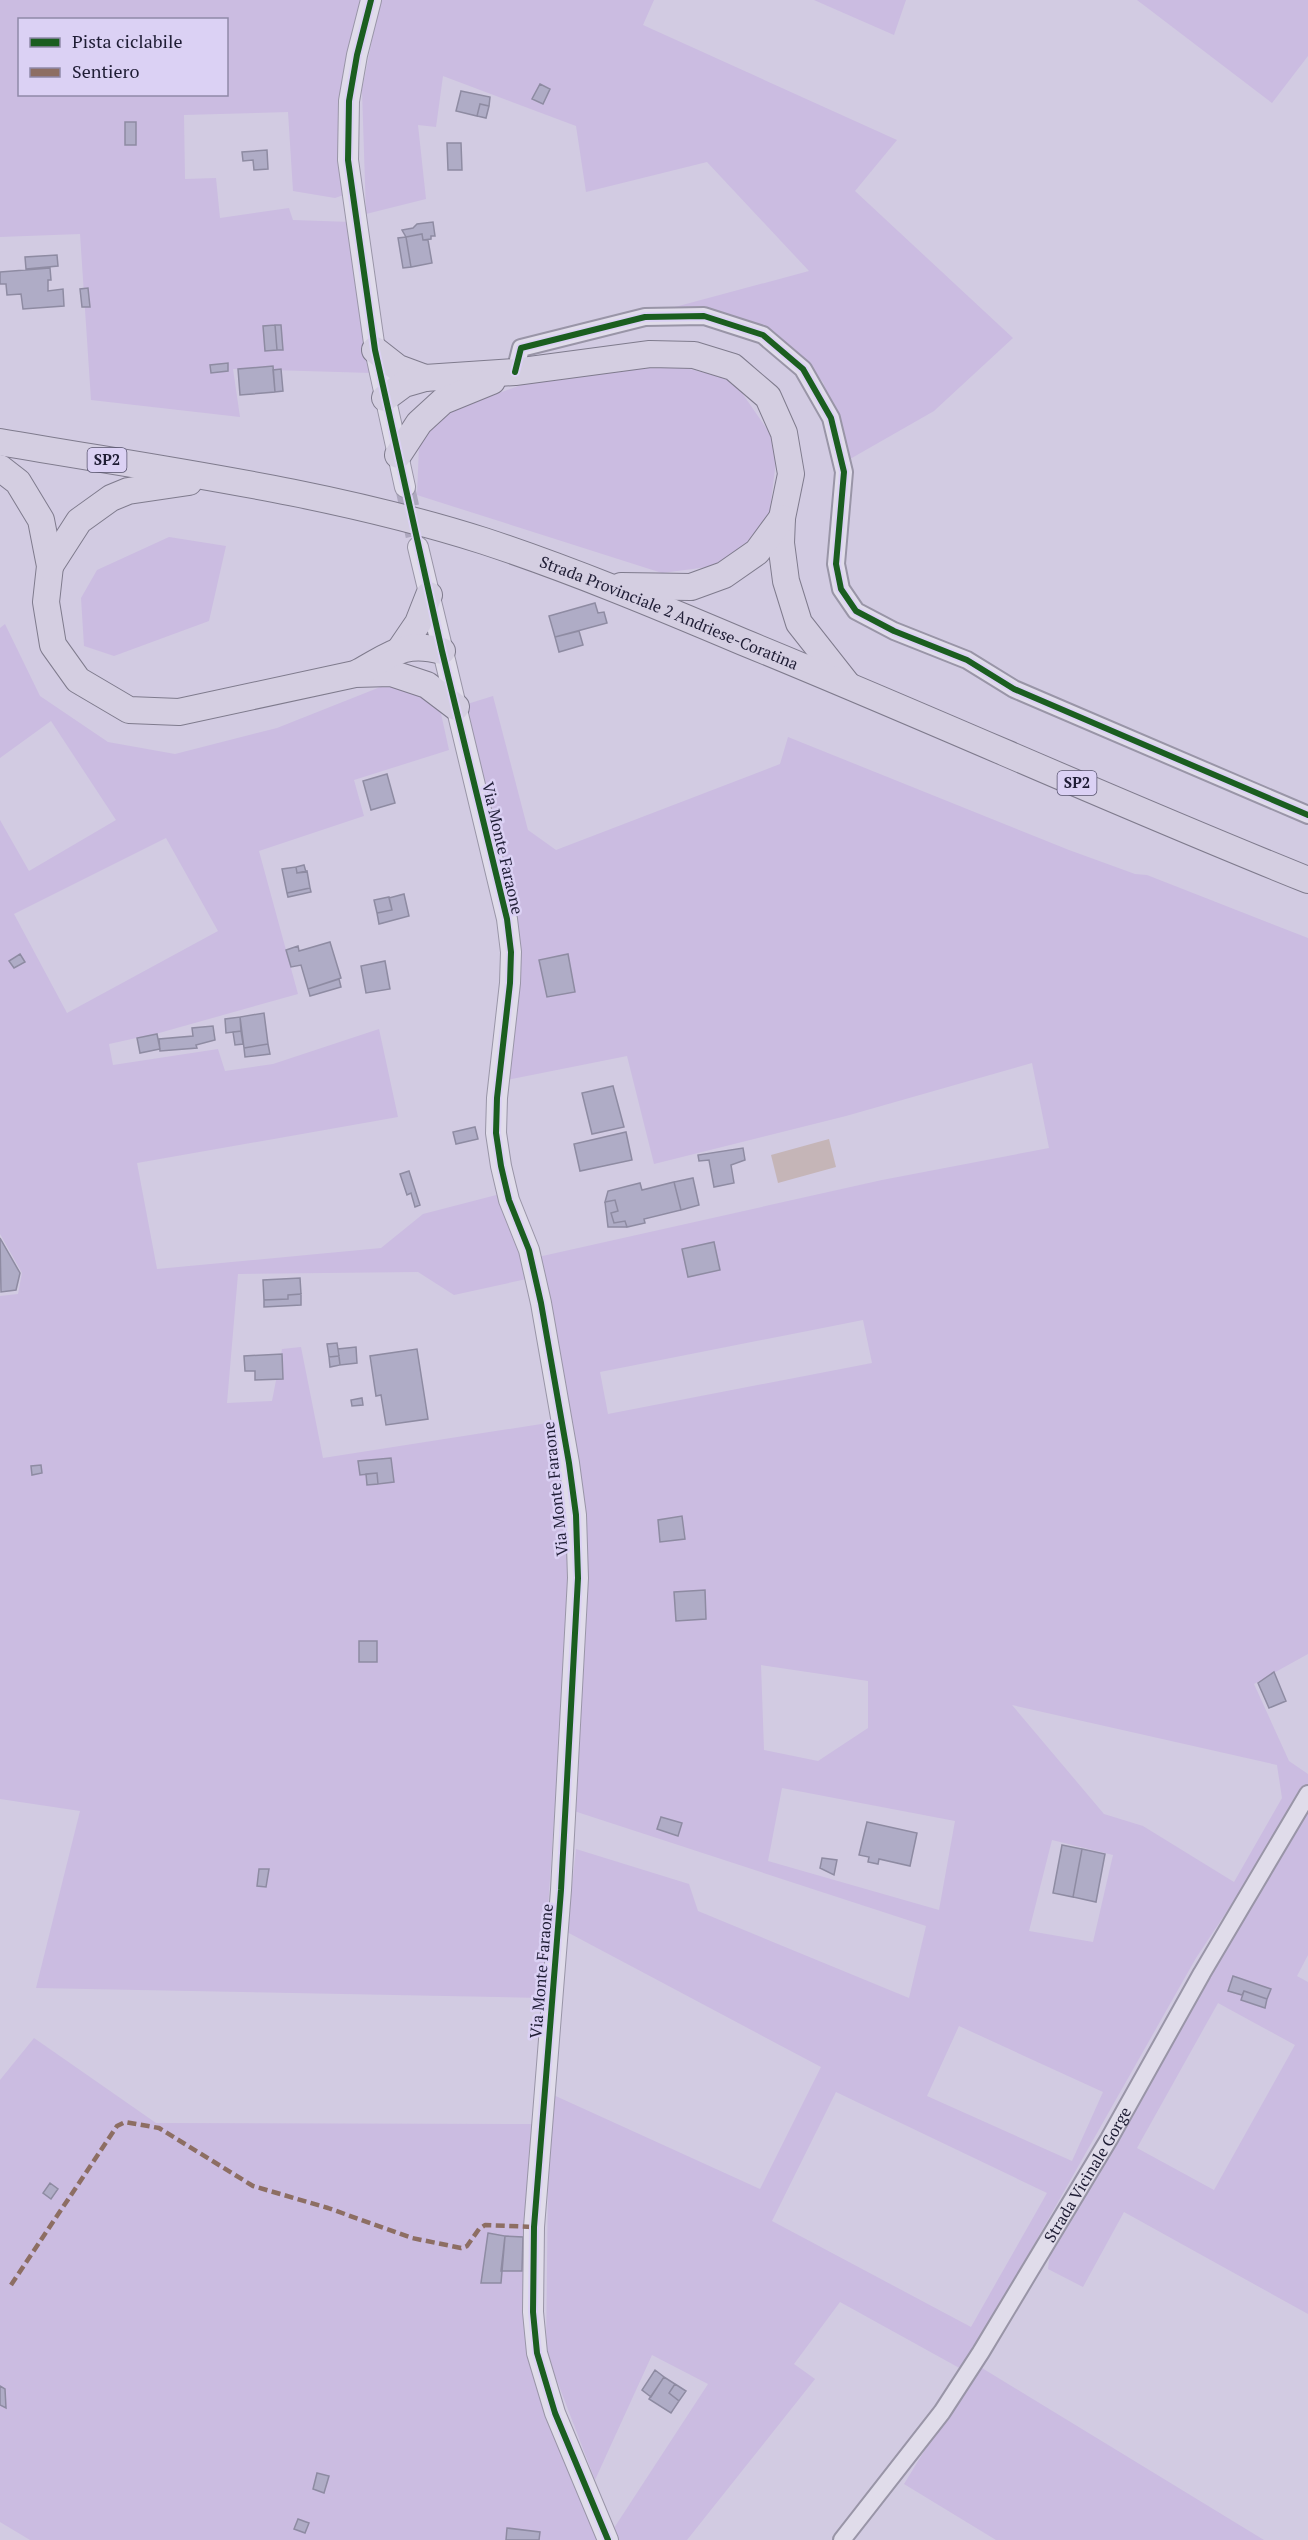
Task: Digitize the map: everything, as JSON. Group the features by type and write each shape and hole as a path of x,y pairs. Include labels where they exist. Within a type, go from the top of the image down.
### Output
{"main road":[{"path":"375,350 398,368 425,378"},
{"path":"385,398 404,384 425,378 515,372 650,354 694,355 734,367 768,398 784,433 790,474 782,518 781,543 786,581 799,623 847,684"},
{"path":"385,398 411,403 443,401 515,372"},
{"path":"398,455 419,423 443,401"},
{"name":"Strada Provinciale 2 Andriese-Coratina","path":"0,442 322,498 404,518 485,542 609,586 847,684 1166,822 1308,880"},
{"path":"0,468 18,482 41,520 50,566 46,602 53,645 78,680 129,710 179,712 355,674 391,673 424,666 442,651"},
{"path":"50,566 79,521 111,498 128,491 213,478"},
{"path":"609,586 691,586 724,575 757,552 782,518"},
{"path":"401,648 418,623 429,595"},
{"path":"355,674 401,648 423,646 442,651"},
{"path":"391,673 427,685 456,707"}],"street":[{"path":"371,0 357,55 349,101 348,160 375,350 405,487"},
{"path":"515,372 520,348 645,317 704,316 763,335 803,369 831,418 844,472 836,564 841,589 856,611 894,631 967,660 1014,689 1308,816"},
{"name":"Via Monte Faraone","path":"418,547 507,919 511,952 510,983 496,1098 496,1133 509,1200 529,1250 541,1303 576,1515 578,1578 561,1890 534,2227 533,2312 537,2353 555,2413 608,2540"},
{"name":"Strada Vicinale Gorge","path":"842,2540 942,2412 981,2352 1110,2139 1202,1973 1308,1794"}],"shaded area":[{"path":"0,0 368,0 345,125 355,191 335,198 293,191 288,112 184,115 185,179 216,178 220,218 289,208 293,220 351,222 372,373 233,369 240,417 91,400 80,234 0,237"},
{"path":"380,0 654,0 643,25 897,140 855,191 1013,338 934,411 850,459 823,382 780,337 675,307 809,271 707,162 586,192 576,126 443,76 436,127 418,125 426,199 366,214 362,90"},
{"path":"814,0 906,0 894,35"},
{"path":"1137,0 1308,0 1308,56 1272,103"},
{"path":"674,365 733,380 778,445 768,525 723,565 662,573 417,495 419,446 442,414 532,381"},
{"path":"169,537 226,546 209,621 114,656 84,646 81,598 97,570"},
{"path":"5,624 40,696 108,742 175,754 277,728 398,680 438,700 449,750 354,780 364,816 259,851 298,994 159,1033 109,1044 113,1065 218,1049 225,1071 273,1064 379,1029 398,1117 137,1163 157,1269 381,1248 423,1214 504,1193 531,1278 454,1295 418,1272 238,1274 227,1403 272,1401 282,1349 301,1347 323,1458 554,1422 572,1551 542,1998 36,1988 80,1811 0,1799 0,1296 18,1294 22,1273 0,1234 0,820 29,871 116,820 51,721 0,758 0,628","holes":["166,838 218,931 67,1013 14,914"]},
{"path":"493,696 528,830 556,850 780,764 788,737 1069,850 1135,874 1147,875 1308,938 1308,1654 1254,1684 1289,1761 1308,1774 1308,1789 1196,1958 963,2370 840,2302 794,2364 815,2379 687,2540 618,2540 614,2528 708,2384 652,2355 595,2480 546,2352 549,2093 760,2189 821,2067 567,1932 576,1849 689,1884 698,1911 909,1998 926,1926 574,1811 583,1508 538,1257 882,1180 1049,1148 1032,1063 846,1116 654,1164 627,1056 507,1080 518,941 464,705","holes":["863,1320 872,1363 608,1414 600,1372","761,1665 868,1681 868,1728 818,1761 764,1750","1012,1705 1277,1765 1282,1798 1234,1882 1143,1826 1104,1814","782,1788 955,1821 939,1910 768,1861","1052,1840 1113,1855 1093,1942 1029,1931","959,2026 1103,2092 1072,2161 927,2096","836,2092 1047,2193 971,2327 772,2221"]},
{"path":"829,1139 836,1167 778,1183 771,1155"},
{"path":"1308,1806 1308,1955 1297,1976 1308,1982 1308,2314 1124,2212 1083,2287 1048,2269 1050,2251","holes":["1218,2003 1295,2045 1214,2190 1137,2148"]},
{"path":"34,2038 156,2123 535,2124 534,2354 603,2540 30,2540 0,2522 0,2080"},
{"path":"977,2365 1264,2540 996,2540 904,2484"}],"building":[{"path":"540,84 550,89 543,104 532,99"},
{"path":"461,91 490,97 489,106 480,104 477,116 456,111"},
{"path":"480,104 489,106 486,118 477,116"},
{"path":"125,122 136,122 136,145 125,145"},
{"path":"447,143 461,143 462,170 448,170"},
{"path":"267,150 268,169 254,170 253,160 243,161 242,152"},
{"path":"433,222 435,236 431,236 431,239 423,240 422,234 406,237 402,230 413,228 417,224"},
{"path":"422,234 423,240 428,240 432,263 411,267 406,237"},
{"path":"406,237 411,267 403,268 398,238"},
{"path":"57,255 58,266 26,269 25,257"},
{"path":"50,268 51,280 48,280 48,291 63,289 64,306 23,309 21,294 7,295 6,284 0,284 0,272"},
{"path":"88,288 90,307 82,307 80,289"},
{"path":"275,325 281,325 283,350 277,350"},
{"path":"275,325 277,350 265,351 263,326"},
{"path":"228,363 228,371 211,373 210,365"},
{"path":"273,366 275,392 240,395 238,369"},
{"path":"281,369 283,391 275,392 273,370"},
{"path":"595,603 598,613 604,612 607,623 555,637 549,616"},
{"path":"579,631 583,645 559,652 555,637"},
{"path":"387,774 395,803 371,810 363,781"},
{"path":"304,865 306,872 297,873 296,867"},
{"path":"296,867 297,873 307,871 310,888 287,893 282,869"},
{"path":"310,888 311,892 288,897 287,893"},
{"path":"404,894 409,916 379,924 377,913 392,910 389,898"},
{"path":"389,897 392,910 377,913 374,900"},
{"path":"330,942 341,978 308,989 301,965 291,967 286,950 298,946 299,951"},
{"path":"20,954 25,962 14,968 9,961"},
{"path":"568,954 575,992 547,997 539,960"},
{"path":"385,961 390,989 366,993 361,966"},
{"path":"339,979 341,987 310,996 308,989"},
{"path":"264,1013 268,1044 244,1048 240,1017"},
{"path":"240,1017 241,1031 226,1033 225,1019"},
{"path":"213,1026 215,1040 196,1045 197,1048 160,1051 159,1039 193,1036 192,1028"},
{"path":"241,1031 243,1044 235,1045 233,1032"},
{"path":"157,1034 160,1049 140,1053 137,1038"},
{"path":"268,1044 270,1054 245,1057 244,1048"},
{"path":"613,1086 624,1127 592,1134 582,1093"},
{"path":"475,1127 478,1139 456,1144 453,1132"},
{"path":"626,1132 632,1160 580,1171 574,1144"},
{"path":"743,1148 745,1160 731,1165 734,1183 714,1187 709,1160 699,1161 698,1155"},
{"path":"409,1171 420,1205 415,1207 411,1193 407,1195 400,1174"},
{"path":"693,1178 699,1205 681,1210 674,1182"},
{"path":"674,1182 681,1210 644,1219 645,1223 627,1227 625,1221 614,1223 611,1213 618,1211 615,1200 605,1202 608,1191 640,1183 642,1190"},
{"path":"615,1200 618,1211 611,1213 614,1223 625,1221 627,1227 608,1227 605,1202"},
{"path":"0,1238 20,1273 16,1290 1,1292"},
{"path":"714,1242 720,1270 688,1277 682,1249"},
{"path":"300,1278 301,1294 288,1295 288,1299 264,1300 263,1280"},
{"path":"301,1294 301,1305 264,1307 264,1300 288,1299 288,1295"},
{"path":"337,1343 339,1356 329,1357 327,1344"},
{"path":"356,1347 357,1363 340,1365 338,1349"},
{"path":"417,1349 428,1419 386,1425 381,1395 376,1396 370,1356"},
{"path":"282,1354 283,1379 255,1380 255,1371 245,1371 244,1356"},
{"path":"339,1356 340,1365 330,1367 329,1357"},
{"path":"362,1398 363,1405 352,1406 351,1400"},
{"path":"391,1458 394,1482 378,1484 377,1473 360,1475 358,1461"},
{"path":"41,1465 42,1473 32,1475 31,1466"},
{"path":"377,1473 378,1484 367,1485 366,1474"},
{"path":"682,1516 685,1539 660,1542 658,1520"},
{"path":"705,1590 706,1619 676,1621 674,1592"},
{"path":"359,1641 377,1641 377,1662 359,1662"},
{"path":"1274,1672 1286,1701 1269,1708 1258,1683"},
{"path":"661,1817 682,1823 678,1836 657,1829"},
{"path":"867,1822 917,1833 910,1866 879,1859 878,1864 868,1862 869,1857 859,1855"},
{"path":"1062,1845 1082,1849 1073,1897 1053,1893"},
{"path":"1082,1849 1105,1854 1096,1902 1073,1897"},
{"path":"822,1858 837,1860 834,1875 820,1868"},
{"path":"259,1869 269,1869 266,1887 257,1886"},
{"path":"1233,1976 1271,1989 1267,1999 1244,1991 1242,1995 1228,1991"},
{"path":"1244,1991 1267,1999 1265,2008 1241,2000"},
{"path":"50,2183 58,2189 51,2199 43,2193"},
{"path":"488,2233 505,2236 501,2283 481,2283"},
{"path":"505,2236 523,2237 522,2271 501,2271"},
{"path":"655,2370 664,2377 651,2397 642,2390"},
{"path":"664,2377 675,2384 669,2393 679,2401 671,2413 649,2399"},
{"path":"675,2384 686,2391 679,2401 669,2393"},
{"path":"0,2386 5,2389 6,2408 0,2405"},
{"path":"317,2473 329,2476 324,2493 313,2489"},
{"path":"298,2519 309,2523 305,2533 294,2529"},
{"path":"507,2528 540,2532 539,2540 506,2540"}],"tunnel":[{"path":"405,487 418,547"}],"marked path":[{"path":"11,2285 117,2126 125,2122 159,2128 253,2186 328,2208 412,2238 461,2248 467,2246 479,2229 485,2225 534,2227"}],"cycle path":[{"path":"371,0 357,55 349,101 348,160 375,350 442,651 507,919 511,952 510,983 497,1098 496,1133 509,1200 529,1250 541,1303 576,1515 578,1578 561,1890 534,2227 533,2312 537,2353 555,2413 608,2540"},
{"path":"515,372 521,348 645,317 704,316 763,335 803,369 831,418 844,472 836,564 841,589 856,611 894,631 967,660 1014,689 1308,815"}]}
